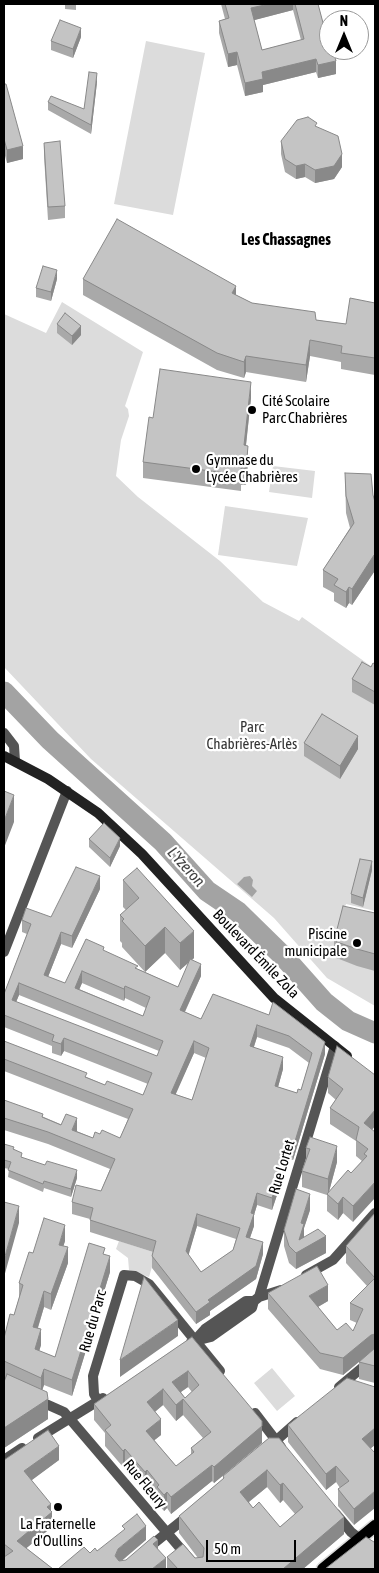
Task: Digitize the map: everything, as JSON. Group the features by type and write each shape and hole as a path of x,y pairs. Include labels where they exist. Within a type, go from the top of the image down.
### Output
{"main road":[{"name":"Boulevard Émile Zola","path":"4,756 67,791 98,813 142,854 274,998 354,1061"},
{"path":"323,1569 375,1526"}],"street":[{"path":"4,733 14,746 15,761"},
{"path":"4,952 67,791"},
{"name":"Rue Lortet","path":"257,1299 335,1046"},
{"path":"182,1346 196,1339 205,1328 246,1300 257,1299 276,1292 333,1260 375,1213"},
{"name":"Rue du Parc","path":"98,1401 94,1394 93,1376 124,1275 135,1276 149,1284 196,1339"},
{"path":"196,1339 228,1380"},
{"path":"332,1392 375,1357"},
{"path":"4,1460 69,1418 114,1393"},
{"name":"Rue Fleury","path":"29,1396 54,1407 69,1418 198,1569"},
{"path":"250,1407 288,1456"},
{"path":"262,1453 305,1415"},
{"path":"137,1557 197,1508"},
{"path":"332,1509 360,1540 375,1552"}],"green space":[{"path":"146,41 205,53 173,215 114,204"},
{"name":"Parc Chabrières-Arlès","path":"62,302 143,352 125,406 128,409 129,416 121,440 116,476 138,497 220,561 263,602 299,621 302,617 375,669 375,911 346,904 342,918 375,929 375,1006 327,978 274,918 91,759 4,667 4,314 46,333"},
{"path":"273,466 315,471 312,498 269,492"},
{"path":"225,506 308,518 297,566 218,555"},
{"path":"119,1241 156,1253 149,1277 129,1270 128,1258 116,1249"},
{"path":"272,1368 295,1396 277,1411 254,1383"}],"shaded area":[{"path":"250,876 253,880 252,886 257,891 252,897 237,884 244,877"}],"building":[{"path":"225,4 269,4 251,8 262,50 304,39 295,4 318,4 319,60 336,61 318,65 316,59 262,72 263,79 245,83 237,52 228,54 219,21 229,18"},
{"path":"60,20 81,28 73,49 51,41"},
{"path":"89,72 97,73 91,125 48,102 51,96 84,109"},
{"path":"4,84 6,84 23,146 7,150 4,139"},
{"path":"308,117 317,123 315,126 338,136 342,154 334,166 315,170 305,164 296,166 285,159 281,141 297,120"},
{"path":"60,141 65,206 48,207 44,143"},
{"path":"117,219 236,286 232,293 252,303 315,312 316,320 346,324 350,298 375,303 375,358 341,353 342,346 310,340 306,365 246,356 244,362 217,353 83,279"},
{"path":"43,266 57,270 51,292 36,288"},
{"path":"65,313 81,326 72,336 57,324"},
{"path":"160,369 251,382 244,445 248,446 246,469 241,468 241,475 143,462 149,417 153,418"},
{"path":"345,473 371,474 375,502 375,554 352,589 349,587 346,592 334,585 338,579 323,570 354,523 346,496"},
{"path":"362,662 371,667 373,663 375,664 375,692 352,679"},
{"path":"322,714 358,736 340,766 304,743"},
{"path":"4,791 14,795 4,821"},
{"path":"104,823 120,838 110,858 89,839"},
{"path":"360,859 372,861 363,898 351,894"},
{"path":"76,867 100,876 72,936 61,932 44,975 65,983 86,939 104,947 103,950 138,966 135,968 178,987 190,959 201,964 180,1010 201,1019 213,994 269,1015 273,1002 325,1042 293,1148 289,1147 272,1198 257,1193 251,1213 254,1214 246,1237 263,1242 256,1266 208,1300 210,1302 196,1312 152,1256 156,1241 90,1220 93,1208 72,1202 76,1185 101,1191 115,1159 48,1132 4,1118 4,1100 43,1114 42,1117 61,1125 66,1114 77,1118 72,1130 93,1138 95,1132 100,1134 102,1130 120,1138 133,1109 4,1059 4,1041 87,1073 85,1077 105,1085 107,1081 143,1095 152,1073 64,1038 61,1044 52,1041 54,1035 4,1015 4,994 31,924 22,920 26,908 51,917","holes":["82,971 124,989 125,986 150,997 143,1016 75,988","19,983 163,1041 157,1056 12,1000","257,1025 289,1036 312,1053 301,1090 298,1089 297,1093 275,1086 283,1057 250,1046","194,1041 209,1048 192,1100 171,1093","197,1214 240,1228 233,1250 201,1272 186,1251"]},
{"path":"137,868 194,931 180,943 165,927 145,946 122,921 124,919 120,915 139,898 123,880"},
{"path":"343,906 375,913 375,954 334,941"},
{"path":"337,1046 375,1075 375,1110 364,1123 375,1132 375,1182 353,1206 343,1197 338,1204 327,1194 348,1170 351,1173 367,1156 364,1154 368,1149 356,1140 359,1127 330,1108 343,1089 328,1077"},
{"path":"310,1137 337,1146 328,1179 302,1171 310,1149 306,1148"},
{"path":"4,1144 14,1147 13,1149 22,1153 21,1157 45,1165 47,1161 77,1170 71,1189 44,1181 43,1184 8,1170 11,1162 4,1160"},
{"path":"296,1189 310,1194 301,1223 304,1224 299,1240 318,1229 326,1236 296,1253 289,1246 284,1230"},
{"path":"4,1202 19,1206 4,1260"},
{"path":"375,1213 375,1278 346,1246"},
{"path":"44,1218 65,1225 59,1245 68,1247 51,1294 44,1291 33,1327 41,1329 35,1349 55,1357 89,1243 105,1248 103,1254 110,1256 72,1380 44,1369 41,1378 4,1361 4,1338 10,1314 14,1315 23,1285 19,1283 29,1252 33,1253"},
{"path":"317,1266 328,1285 309,1296 337,1330 346,1323 353,1331 363,1309 350,1303 375,1278 375,1334 371,1335 343,1358 320,1353 268,1293"},
{"path":"144,1277 178,1320 120,1360"},
{"path":"192,1337 262,1421 262,1426 214,1467 212,1465 171,1497 167,1492 164,1495 147,1470 145,1472 105,1430 111,1425 94,1404","holes":["188,1371 199,1385 185,1398 172,1382","163,1389 176,1405 183,1399 211,1432 191,1448 194,1452 176,1466 146,1431 161,1419 147,1402"]},
{"path":"375,1348 375,1366 359,1362"},
{"path":"7,1374 47,1392 48,1399 4,1428 4,1382"},
{"path":"347,1378 375,1387 375,1428 362,1439 375,1453 375,1491 354,1509 338,1489 349,1481 336,1466 326,1474 288,1425"},
{"path":"48,1430 59,1446 24,1471 51,1504 47,1507 52,1512 17,1541 53,1569 5,1569 4,1557 13,1551 4,1544 4,1460"},
{"path":"269,1438 279,1438 344,1517 283,1569 178,1569 167,1557 183,1544 195,1558 203,1557 204,1548 179,1516 224,1478 223,1476","holes":["267,1470 280,1485 283,1483 303,1507 280,1527 259,1502 253,1508 240,1492"]},
{"path":"137,1514 146,1526 118,1549 115,1556 119,1561 126,1560 154,1536 158,1540 153,1544 166,1558 152,1569 58,1569 84,1547 90,1553 95,1548 97,1551 125,1529 122,1526"},
{"path":"366,1537 375,1541 375,1569 325,1569"}],"waterway":[{"name":"L'Yzeron","path":"4,692 50,740 163,842 207,891 238,912 284,957 324,1002 348,1021 375,1033"}],"place":[{"name":"Cité Scolaire Parc Chabrières","path":"252,410"},
{"name":"Gymnase du Lycée Chabrières","path":"196,469"},
{"name":"Piscine municipale","path":"357,943"},
{"name":"La Fraternelle d'Oullins","path":"58,1507"}],"district":[{"name":"Les Chassagnes","path":"286,240"}]}
